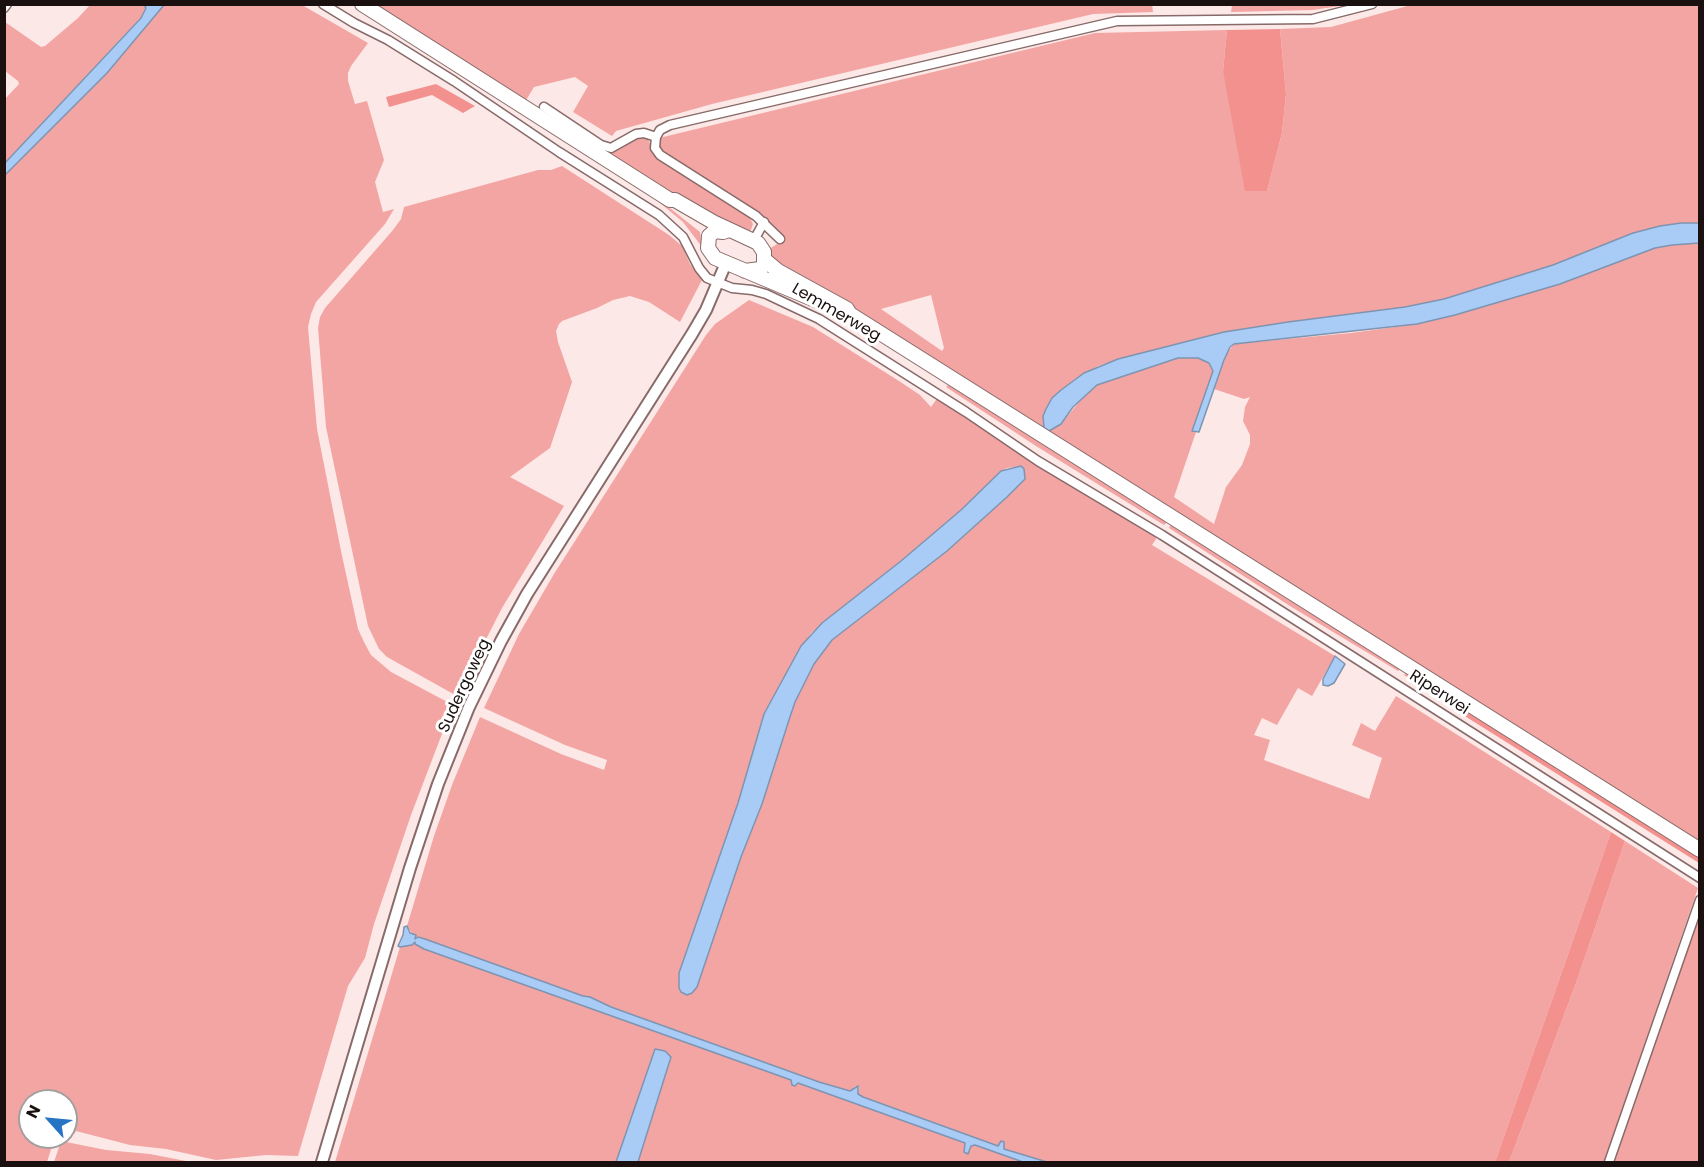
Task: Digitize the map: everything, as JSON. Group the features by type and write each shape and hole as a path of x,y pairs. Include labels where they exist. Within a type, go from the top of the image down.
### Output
{"main road":[{"path":"362,4 670,200 675,200 729,230 754,240 762,247 766,261 761,268 746,271"},
{"path":"670,200 672,205 700,226 708,238 710,253 716,259 726,263"},
{"path":"708,238 715,231 729,230"},
{"name":"Lemmerweg","path":"766,261 778,271 847,309 850,314 1167,513"},
{"name":"Lemmerweg","path":"726,263 845,314 850,314"},
{"name":"Riperwei","path":"1167,513 1700,850"}],"street":[{"path":"4,8 7,4"},
{"path":"323,4 388,40 444,75 659,215 686,240 702,273 718,283"},
{"path":"780,239 764,222 664,158 656,150 656,137 660,130 670,125 1117,21 1313,20 1372,4"},
{"path":"544,107 604,146 613,147 624,139 639,133 656,137"},
{"path":"754,240 764,222"},
{"name":"Sudergoweg","path":"322,1162 410,868 438,784 470,708 501,641 527,594 692,334 706,310 726,263"},
{"name":"Lemmerweg","path":"718,283 766,294 808,312 966,412 1038,461 1162,535"},
{"name":"Riperwei","path":"1162,535 1700,878"},
{"path":"1609,1162 1700,900"}],"shaded area":[{"path":"1152,4 1153,12 1093,14 712,104 616,131 612,136 573,112 588,86 575,77 534,87 525,102 371,5"},
{"path":"1232,4 1346,5 1313,10 1231,12"},
{"path":"90,5 144,5 146,7 141,17 5,163 5,99 19,84 5,71 5,22 41,47 78,18"},
{"path":"164,5 302,5 368,43 351,66 348,81 355,104 367,101 384,160 375,182 383,212 394,209 385,224 316,302 311,314 308,327 317,429 358,629 365,644 371,655 391,672 453,705 411,815 374,924 365,958 348,986 298,1156 266,1155 216,1160 166,1149 130,1145 78,1132 78,1089 18,1089 18,1149 51,1149 47,1162 5,1162 5,175 107,73"},
{"path":"1411,5 1699,5 1699,223 1660,226 1637,232 1553,265 1444,299 1405,307 1224,332 1118,359 1098,366 1071,382 1046,409 1043,416 1044,428 771,260 769,249 784,240 773,226 760,215 665,155 658,144 659,138 1095,33 1227,30 1223,71 1267,191 1282,133 1286,94 1280,29 1331,27","holes":["931,295 944,348 942,351 881,309"]},
{"path":"1280,29 1286,94 1282,133 1267,191 1245,191 1223,71 1227,30"},
{"path":"436,84 475,106 463,113 432,95 389,107 386,97"},
{"path":"635,137 647,137 656,156 749,216 753,224 751,230 748,232 699,211 604,153"},
{"path":"562,166 669,235 682,246 690,264 702,280 680,322 649,302 630,296 613,300 559,324 556,331 558,342 572,382 550,448 510,477 564,506 502,608 457,696 387,657 379,649 368,626 326,427 318,328 320,317 325,308 393,230 401,219 404,207 538,170 551,170"},
{"path":"661,201 700,232 702,247 683,222 660,203"},
{"path":"1699,243 1699,844 1049,431 1061,424 1084,396 1097,385 1179,358 1198,358 1209,363 1213,371 1212,376 1192,430 1196,432 1174,497 1214,524 1226,487 1242,465 1250,444 1250,435 1243,421 1245,407 1250,397 1244,399 1214,389 1227,353 1234,344 1417,324 1560,284 1655,248"},
{"path":"749,300 813,327 920,395 931,407 936,400 941,399 1154,534 1156,539 1152,545 1335,656 1312,696 1298,688 1277,725 1262,718 1254,735 1270,740 1264,760 1369,799 1382,758 1352,745 1361,723 1375,731 1396,696 1611,832 1495,1162 1047,1162 1004,1149 1004,1142 998,1146 863,1097 858,1094 859,1087 856,1086 850,1091 819,1082 425,939 415,938 407,926 434,836 480,717 561,754 604,770 607,760 565,745 484,708 519,634 554,574 715,324","holes":["1021,466 1025,479 947,551 832,640 814,664 795,702 762,804 687,994 682,993 679,988 679,973 738,803 764,714 811,633 961,510 1001,471"]},
{"path":"951,382 1169,520 1164,525 1036,446 946,387"},
{"path":"1172,522 1401,667 1398,671 1290,606 1169,528"},
{"path":"1407,671 1464,707 1460,713 1404,675"},
{"path":"1464,707 1699,856 1699,863 1460,713"},
{"path":"1611,832 1625,841 1576,983 1509,1162 1495,1162"},
{"path":"1625,841 1698,888 1604,1162 1509,1162 1576,983"},
{"path":"1699,909 1699,1162 1613,1162"},
{"path":"414,941 424,949 791,1080 792,1085 796,1086 798,1082 965,1143 968,1153 971,1146 975,1145 1023,1162 638,1162 671,1058 655,1049 616,1162 335,1162 400,947"},
{"path":"78,1144 191,1162 54,1162 58,1149 78,1149"}],"water":[{"path":"144,5 164,5 107,73 5,175 5,163 141,18 146,8"},
{"path":"1681,223 1699,223 1699,243 1655,248 1560,284 1455,315 1417,324 1234,344 1230,347 1224,360 1199,432 1192,431 1213,371 1209,363 1198,358 1178,358 1097,385 1073,407 1061,424 1049,431 1044,428 1043,416 1052,398 1084,373 1118,359 1224,332 1405,307 1444,299 1553,265 1633,233"},
{"path":"1021,466 1024,469 1025,479 1007,497 947,551 832,640 814,664 795,702 762,804 741,857 697,987 687,995 681,992 679,973 738,803 764,714 801,646 822,623 901,561 961,510 1001,471"},
{"path":"1335,656 1345,664 1334,683 1328,686 1323,685 1323,679"},
{"path":"407,926 410,933 416,935 415,939 418,937 425,939 590,997 611,1007 819,1082 850,1091 858,1086 858,1094 863,1097 998,1146 1001,1141 1004,1142 1004,1149 1047,1162 1023,1162 975,1145 971,1146 968,1154 964,1152 965,1143 798,1083 795,1086 792,1085 791,1080 424,949 415,942 412,945 400,947 398,946 404,927"},
{"path":"655,1049 665,1051 671,1057 638,1162 616,1162"}]}
